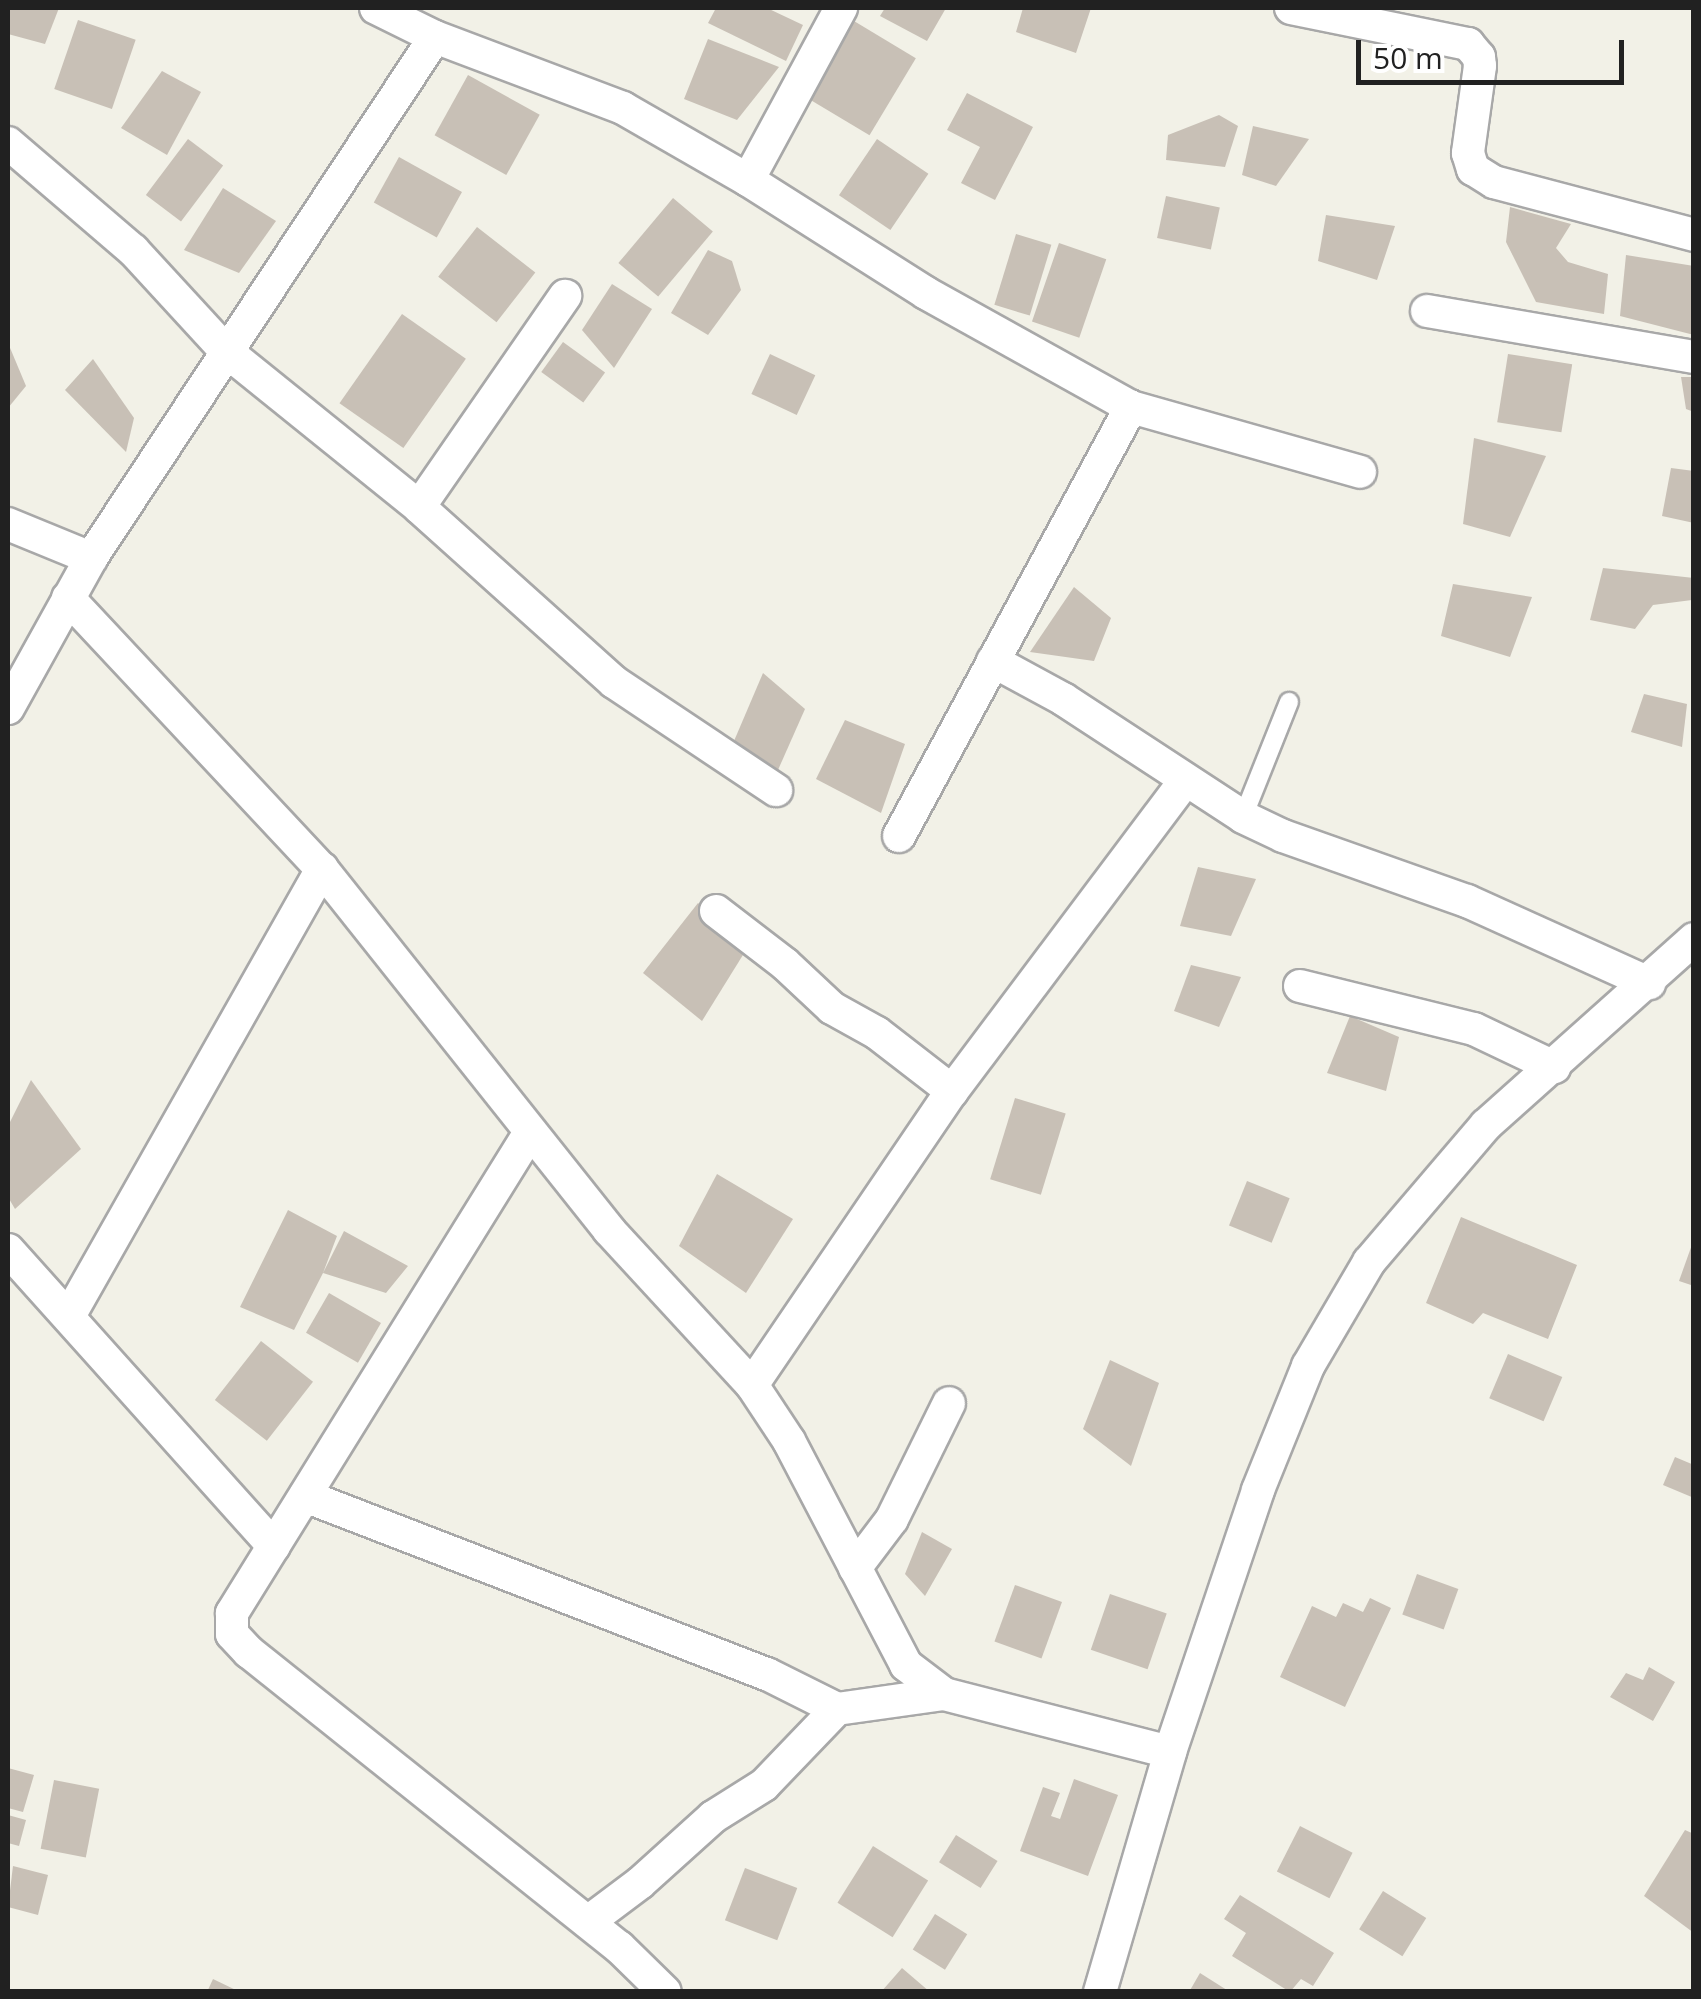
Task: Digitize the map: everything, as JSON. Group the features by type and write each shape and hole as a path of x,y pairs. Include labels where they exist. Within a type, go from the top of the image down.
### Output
{"street":[{"path":"376,8 435,37 623,108 748,180 926,293 1131,407 1360,472"},
{"path":"748,180 841,8"},
{"path":"1291,8 1468,44 1479,57 1480,66 1468,153 1473,169 1494,182 1694,235"},
{"path":"8,708 91,558 435,37"},
{"path":"8,143 133,250 226,351 419,506 614,682 776,790"},
{"path":"419,506 564,296"},
{"path":"1427,310 1694,356"},
{"path":"899,836 1131,407"},
{"path":"8,524 91,558"},
{"path":"68,598 322,869 609,1230 752,1384 789,1441 896,1652 906,1665 944,1694"},
{"path":"993,661 1063,699 1184,782 1243,817 1283,836 1468,901 1649,982"},
{"path":"752,1384 952,1090 1184,782"},
{"path":"68,1316 322,869"},
{"path":"716,911 785,964 832,1008 877,1033 952,1090"},
{"path":"1100,1992 1170,1752 1258,1490 1308,1366 1369,1262 1486,1125 1694,939"},
{"path":"1300,986 1474,1029 1554,1067"},
{"path":"530,1134 232,1613 232,1634 249,1652 588,1922 666,1992"},
{"path":"8,1250 274,1546"},
{"path":"855,1568 892,1519 949,1403"},
{"path":"304,1496 767,1674 838,1709 944,1694 1170,1752"},
{"path":"588,1922 640,1883 713,1816 764,1785 838,1709"}],"lane":[{"path":"1243,817 1289,702"}],"building":[{"path":"8,8 59,8 45,44 8,34"},
{"path":"716,8 767,8 803,25 786,61 708,23"},
{"path":"885,8 946,8 927,41 880,16"},
{"path":"1023,8 1091,8 1076,53 1016,32"},
{"path":"849,18 916,58 870,135 803,95"},
{"path":"78,20 136,40 112,109 54,89"},
{"path":"708,39 779,67 737,120 684,99"},
{"path":"162,71 201,92 167,155 121,128"},
{"path":"468,75 540,115 506,175 435,135"},
{"path":"967,93 1033,127 995,200 961,183 980,147 947,130"},
{"path":"1219,115 1238,126 1225,167 1166,160 1168,135"},
{"path":"1253,126 1309,139 1276,186 1242,175"},
{"path":"188,139 223,165 181,221 146,195"},
{"path":"877,139 928,174 890,230 839,195"},
{"path":"399,157 462,192 437,237 374,202"},
{"path":"223,188 276,221 239,273 184,250"},
{"path":"1166,196 1220,207 1211,249 1157,238"},
{"path":"673,198 713,231 658,297 618,263"},
{"path":"1510,207 1571,224 1556,248 1568,262 1608,274 1604,314 1536,302 1506,242"},
{"path":"1326,215 1395,226 1377,280 1318,261"},
{"path":"477,227 535,273 497,322 438,277"},
{"path":"1016,234 1051,245 1030,316 994,305"},
{"path":"1059,243 1106,259 1079,338 1032,321"},
{"path":"708,250 732,261 741,290 708,335 671,313"},
{"path":"1626,255 1694,266 1694,335 1620,316"},
{"path":"612,284 652,309 614,368 582,330"},
{"path":"402,314 466,359 403,448 339,403"},
{"path":"563,342 605,373 583,402 541,372"},
{"path":"8,343 26,386 8,408"},
{"path":"770,354 815,375 797,415 751,394"},
{"path":"1508,354 1572,364 1561,432 1497,422"},
{"path":"93,359 134,418 126,452 65,390"},
{"path":"1681,377 1694,377 1694,412 1686,409"},
{"path":"1474,438 1546,456 1510,537 1463,524"},
{"path":"1671,468 1694,471 1694,523 1662,516"},
{"path":"1603,568 1694,578 1692,600 1653,605 1635,629 1590,620"},
{"path":"1453,584 1532,597 1510,657 1441,636"},
{"path":"1074,587 1111,618 1094,661 1030,652"},
{"path":"763,673 805,709 778,770 734,741"},
{"path":"1644,694 1687,704 1682,747 1631,732"},
{"path":"845,720 905,744 881,813 816,779"},
{"path":"1198,867 1256,879 1231,936 1180,926"},
{"path":"698,903 751,942 702,1021 643,973"},
{"path":"1191,965 1241,977 1219,1027 1174,1011"},
{"path":"1350,1016 1399,1037 1386,1091 1327,1073"},
{"path":"31,1080 81,1149 15,1209 8,1197 8,1126"},
{"path":"1015,1098 1066,1113 1041,1195 990,1179"},
{"path":"717,1174 793,1219 746,1293 679,1246"},
{"path":"1247,1181 1290,1198 1272,1243 1229,1226"},
{"path":"288,1210 337,1236 294,1330 240,1307"},
{"path":"1461,1217 1577,1265 1548,1339 1483,1313 1473,1324 1426,1303"},
{"path":"344,1231 408,1266 386,1293 323,1273"},
{"path":"1694,1239 1694,1286 1679,1281"},
{"path":"329,1293 381,1323 358,1363 306,1333"},
{"path":"261,1341 313,1382 267,1441 215,1400"},
{"path":"1508,1354 1562,1377 1544,1421 1489,1398"},
{"path":"1110,1360 1159,1383 1131,1466 1083,1429"},
{"path":"1675,1457 1694,1465 1694,1498 1663,1485"},
{"path":"922,1532 952,1549 925,1596 905,1574"},
{"path":"1417,1574 1458,1589 1444,1629 1402,1614"},
{"path":"1015,1585 1062,1602 1041,1658 994,1641"},
{"path":"1110,1594 1167,1614 1148,1669 1091,1650"},
{"path":"1370,1598 1391,1608 1345,1707 1280,1677 1312,1606 1336,1617 1343,1603 1363,1612"},
{"path":"1649,1667 1675,1682 1653,1721 1610,1697 1626,1673 1643,1680"},
{"path":"8,1768 34,1775 23,1812 8,1808"},
{"path":"1074,1779 1118,1795 1088,1876 1020,1851 1043,1787 1060,1793 1051,1816 1060,1819"},
{"path":"54,1780 99,1789 86,1857 41,1849"},
{"path":"8,1815 26,1820 19,1846 8,1843"},
{"path":"1300,1826 1353,1853 1329,1898 1277,1871"},
{"path":"1685,1830 1694,1834 1694,1933 1644,1896"},
{"path":"956,1835 998,1861 981,1888 939,1862"},
{"path":"873,1846 928,1880 893,1937 837,1903"},
{"path":"13,1866 48,1875 38,1915 8,1907"},
{"path":"745,1868 797,1888 777,1940 725,1920"},
{"path":"1383,1891 1426,1918 1402,1956 1359,1929"},
{"path":"1240,1895 1334,1953 1313,1986 1301,1979 1290,1992 1232,1956 1246,1933 1224,1919"},
{"path":"935,1914 967,1934 945,1970 913,1950"},
{"path":"902,1968 930,1992 881,1992"},
{"path":"1200,1973 1230,1992 1189,1992"},
{"path":"213,1979 240,1992 207,1992"}]}
